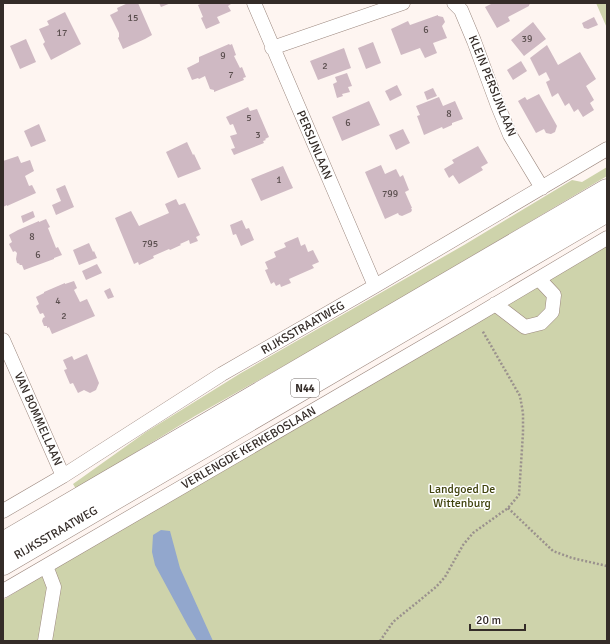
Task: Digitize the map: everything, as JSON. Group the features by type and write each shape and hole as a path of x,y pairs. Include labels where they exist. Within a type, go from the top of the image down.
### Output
{"main road":[{"name":"RIJKSSTRAATWEG","path":"3,543 607,190"},
{"name":"RIJKSSTRAATWEG","path":"3,564 607,211"}],"street":[{"name":"PERSIJNLAAN","path":"254,3 375,286"},
{"path":"272,48 403,3"},
{"name":"KLEIN PERSIJNLAAN","path":"454,3 461,10 510,135 542,188"},
{"name":"RIJKSSTRAATWEG","path":"3,511 63,476 222,374 375,286 607,149"},
{"name":"VERLENGDE KERKEBOSLAAN","path":"3,591 607,238"},
{"path":"496,304 525,327 541,323 552,312 554,295 539,279"},
{"name":"VAN BOMMELLAAN","path":"3,340 63,476"},
{"path":"45,641 54,587 46,566"}],"path":[{"path":"380,641 393,622 436,587 445,577 463,545 473,533 508,508 518,495 523,433 523,413 520,396 474,317"},
{"path":"508,508 553,551 572,558 607,566"}],"green space":[{"path":"596,3 607,3 607,28"},
{"path":"607,167 607,176 349,329 195,416 76,489 73,484 146,432 241,373 464,245 572,180 582,182"},
{"name":"Landgoed De Wittenburg","path":"607,245 607,641 3,641 3,600 130,522"}],"water":[{"path":"161,530 170,531 180,568 213,641 197,641 155,565 152,552 153,535"}],"building":[{"path":"128,3 138,3 152,35 123,49 118,38 119,33 110,15 118,11 117,8"},
{"path":"159,3 171,3 161,7"},
{"path":"203,3 231,3 228,6 231,11 217,17 220,23 206,29 201,18 203,17 198,5"},
{"path":"493,3 531,3 529,6 508,17 510,21 497,28 485,7"},
{"path":"65,12 81,44 51,60 43,44 45,42 39,29 49,25 47,21"},
{"path":"438,15 443,17 445,22 442,26 447,38 433,43 437,53 425,58 420,48 401,55 391,29 408,21 410,25"},
{"path":"594,17 598,25 588,29 584,28 582,23"},
{"path":"533,22 546,39 524,56 511,40"},
{"path":"26,39 36,62 20,69 10,46"},
{"path":"373,42 381,63 366,69 358,48"},
{"path":"232,44 236,55 234,56 240,68 242,67 246,77 243,78 244,80 214,92 214,90 210,89 205,76 192,80 187,68 199,62 199,57"},
{"path":"547,45 558,65 580,52 596,79 586,86 594,100 590,103 594,110 583,117 578,109 574,112 569,103 565,106 558,93 552,97 546,82 550,80 546,72 539,76 530,58"},
{"path":"344,48 351,68 318,80 310,61"},
{"path":"521,61 527,71 513,80 507,70"},
{"path":"347,73 352,86 348,87 350,92 342,94 343,96 337,98 333,84 337,82 335,77"},
{"path":"397,85 402,95 390,101 385,91"},
{"path":"433,88 437,96 427,100 424,92"},
{"path":"539,94 557,126 555,132 551,134 546,133 544,129 536,133 518,101 525,97 527,100"},
{"path":"439,97 443,106 455,101 463,119 452,123 452,125 443,129 442,127 424,135 417,116 420,115 416,106"},
{"path":"369,101 380,125 342,141 332,117"},
{"path":"248,107 250,111 257,109 269,137 263,141 264,143 234,155 231,149 235,148 230,136 237,134 233,124 230,125 226,117"},
{"path":"39,124 46,141 31,147 24,131"},
{"path":"403,129 410,143 396,150 389,135"},
{"path":"187,142 201,169 178,178 166,152"},
{"path":"478,146 488,163 481,167 483,170 459,184 453,175 449,178 444,169 454,163 452,160"},
{"path":"18,156 21,163 30,160 34,171 25,176 29,186 32,185 36,193 3,207 3,161"},
{"path":"381,165 385,174 396,169 400,177 403,175 409,190 405,192 412,208 411,212 402,216 398,213 385,219 365,172"},
{"path":"283,166 293,188 261,201 251,179"},
{"path":"65,185 74,207 56,215 52,205 61,201 56,189"},
{"path":"176,199 179,205 185,203 200,235 196,237 198,241 190,244 189,240 170,250 169,249 153,256 154,258 139,265 138,262 134,264 115,218 131,211 139,226 169,213 165,204"},
{"path":"33,211 35,217 23,223 21,216"},
{"path":"46,219 56,248 58,247 62,255 24,270 22,265 17,263 17,253 15,251 13,252 9,244 12,242 9,235"},
{"path":"242,220 246,229 249,228 254,240 241,246 236,234 233,235 230,225"},
{"path":"298,237 301,246 305,244 308,252 313,250 319,262 312,265 314,268 289,279 291,283 281,287 280,284 276,286 274,282 271,284 265,270 268,269 265,262 276,257 274,252 286,247 284,243"},
{"path":"89,243 97,258 79,265 73,250"},
{"path":"97,264 102,273 86,280 82,271"},
{"path":"74,281 77,288 74,290 80,302 87,299 95,316 52,334 49,327 47,328 47,326 44,326 42,321 45,317 43,313 40,314 36,306 39,304 36,297 65,283"},
{"path":"110,288 114,297 108,299 104,291"},
{"path":"87,354 99,383 96,390 90,393 84,390 78,393 73,383 70,384 64,370 67,369 63,360 72,356 74,360"}]}
